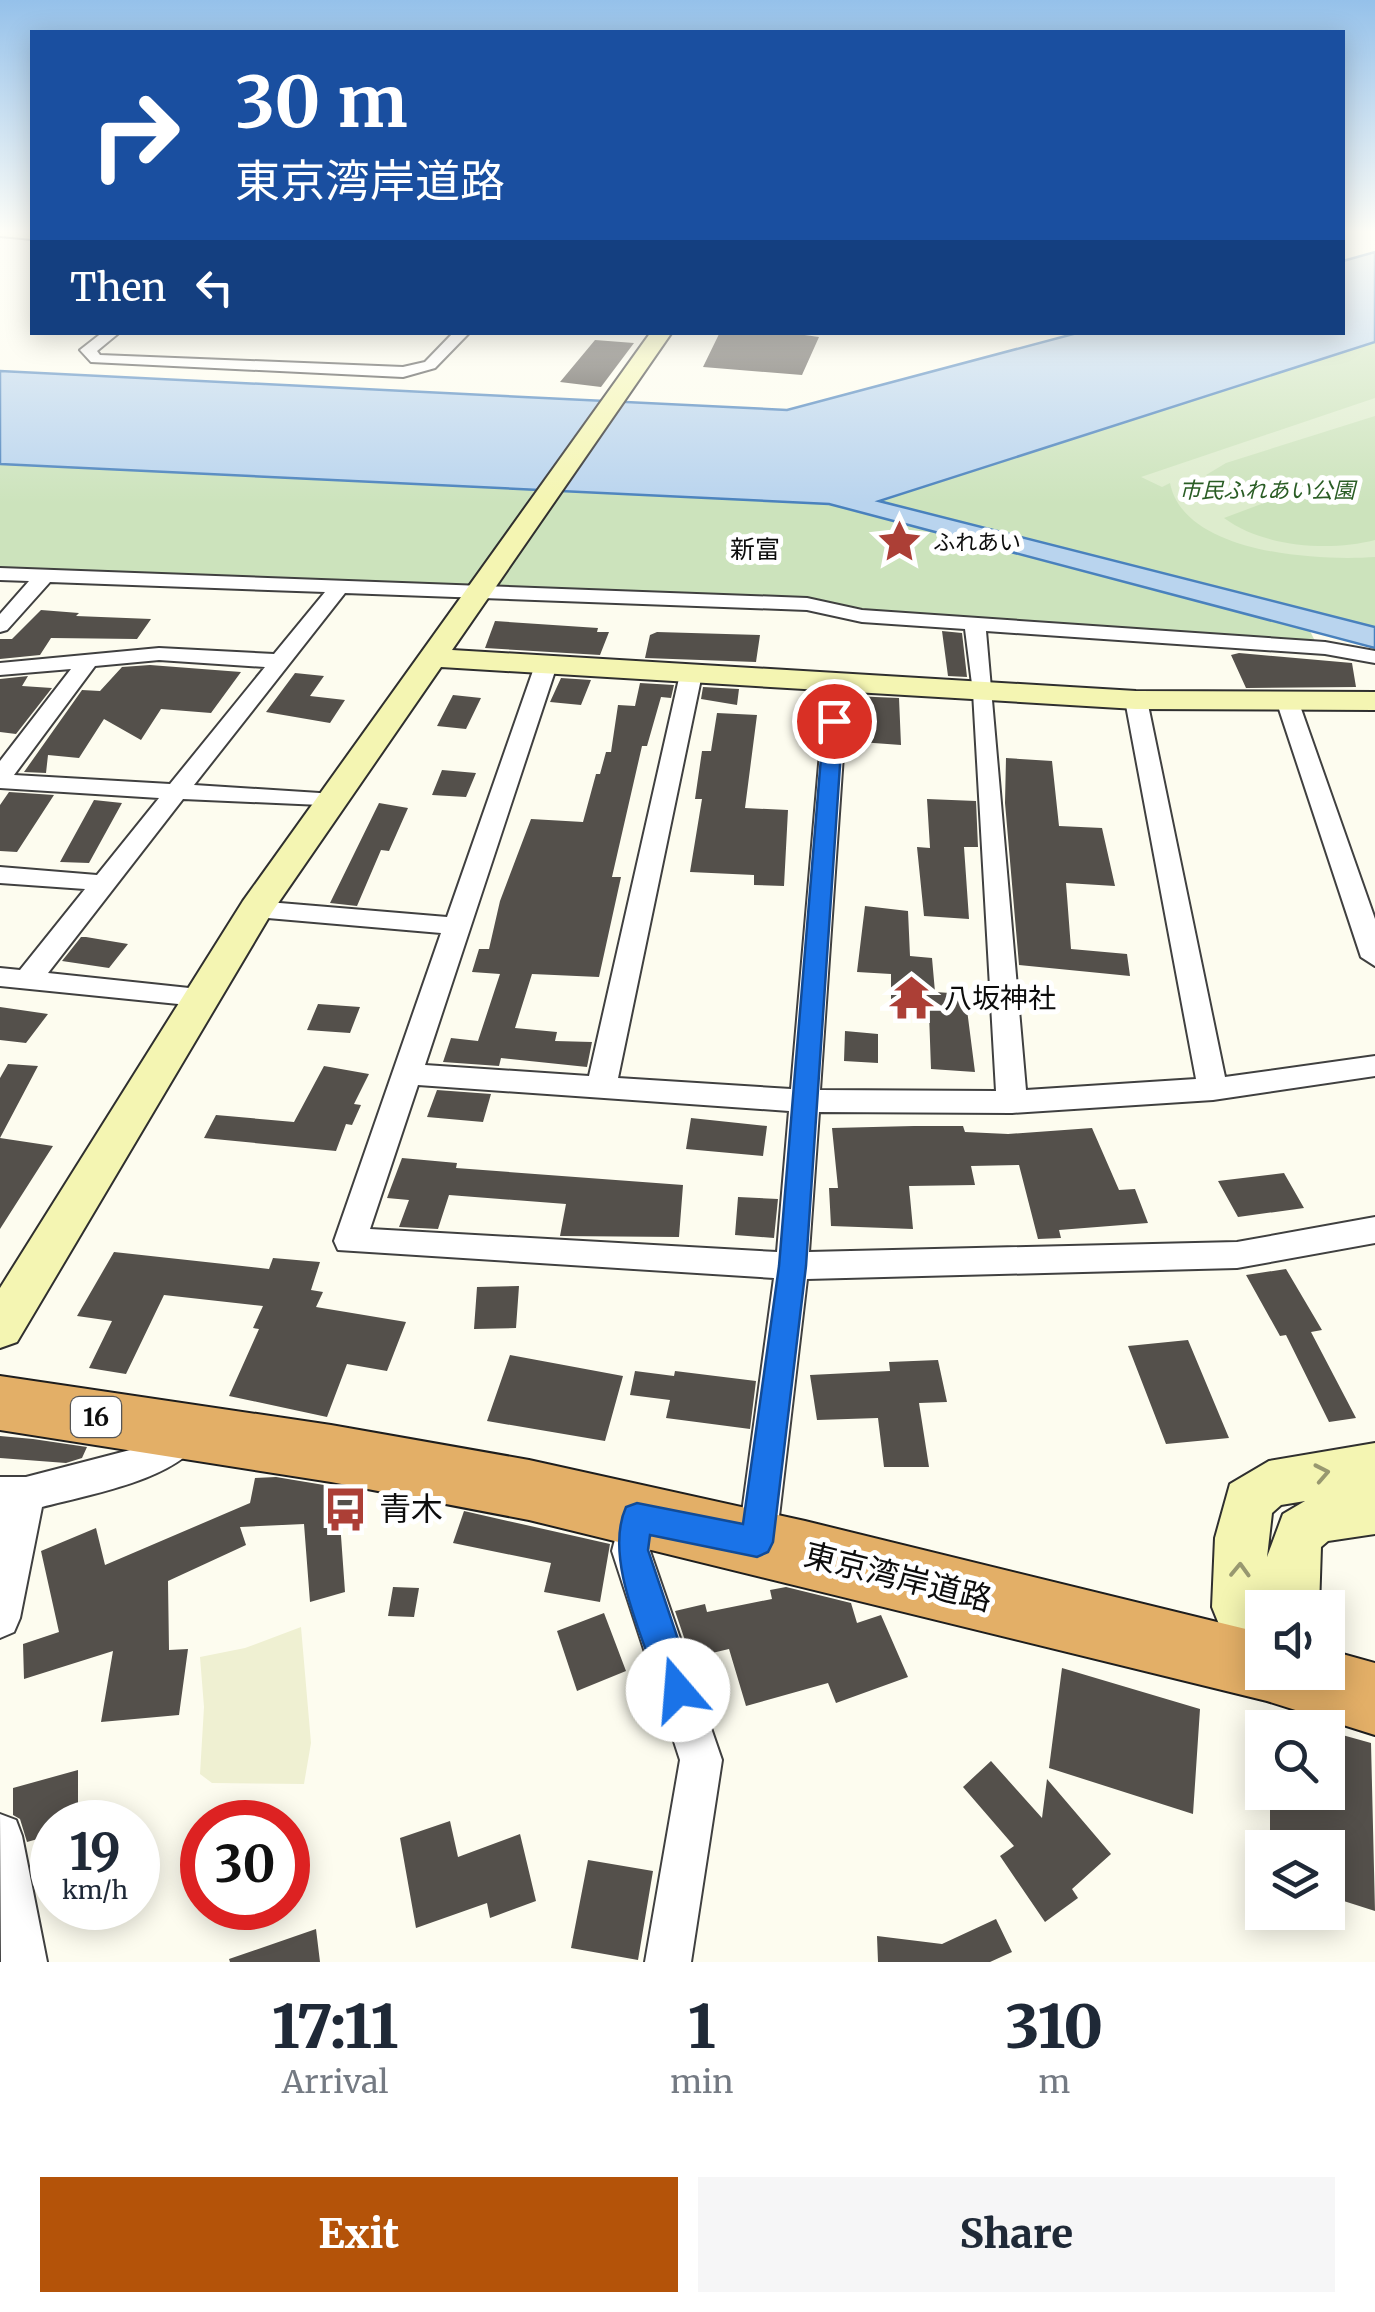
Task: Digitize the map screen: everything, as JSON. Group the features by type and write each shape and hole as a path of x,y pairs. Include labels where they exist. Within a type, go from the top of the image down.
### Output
{"highway":[{"name":"東京湾岸道路","path":"0,1403 192,1431 529,1490 1245,1660"},
{"path":"1345,1690 1375,1698"}],"street":[{"path":"110,335 88,350 96,359 403,372 430,365 459,335"},
{"path":"0,1328 198,997 256,908 335,802 660,335"},
{"path":"0,574 807,604 862,616 1324,648 1375,657"},
{"path":"0,626 45,575"},
{"path":"14,978 104,883 339,587"},
{"path":"975,624 984,692 1012,1102"},
{"path":"0,669 159,654 277,661"},
{"path":"0,779 90,658"},
{"path":"434,658 1136,700 1375,702"},
{"path":"546,666 350,1241 792,1266 1237,1255 1375,1230"},
{"path":"601,1089 691,674"},
{"path":"757,1542 792,1266 837,683"},
{"path":"1136,700 1212,1089"},
{"path":"1288,703 1375,957"},
{"path":"0,779 335,802"},
{"path":"0,875 104,883"},
{"path":"256,908 457,926"},
{"path":"14,978 198,997"},
{"path":"407,1074 804,1101 1012,1102 1212,1089 1375,1066"},
{"path":"0,1618 13,1494 139,1464 192,1431"},
{"path":"1245,1621 1239,1606 1241,1538 1248,1501 1270,1484 1375,1466"},
{"path":"1292,1590 1292,1541 1305,1524 1328,1515 1375,1510"},
{"path":"637,1518 632,1550 700,1760 668,1962"},
{"path":"0,1836 24,1962"}],"green space":[{"name":"市民ふれあい公園","path":"1375,342 1375,627 877,501"},
{"path":"1375,398 1375,416 1226,463 1206,475 1264,503 1224,518 1240,528 1277,541 1317,546 1375,540 1375,557 1288,554 1226,539 1200,525 1180,507 1170,483 1162,487 1141,477"},
{"path":"0,463 829,504 1309,629 1316,643 863,613 807,602 0,568"},
{"path":"301,1627 311,1743 304,1784 212,1783 200,1774 204,1707 200,1657 245,1648"}],"water":[{"path":"1345,322 1375,322 1375,342 879,501 1375,627 1375,648 829,504 0,464 0,371 787,410 1069,335 1345,335"}],"building":[{"path":"719,335 819,337 802,375 703,367"},
{"path":"595,340 634,343 601,387 560,382"},
{"path":"41,610 79,613 76,616 151,619 137,639 51,638 40,655 0,659 0,639 12,639"},
{"path":"495,621 609,632 600,655 485,648"},
{"path":"942,631 962,633 967,677 948,676"},
{"path":"650,635 760,635 756,662 645,658"},
{"path":"1231,655 1352,663 1356,687 1246,688"},
{"path":"150,665 241,672 211,713 161,709 141,740 104,719 79,758 48,755 46,773 24,772 82,690 100,691 122,667"},
{"path":"295,673 324,676 310,696 345,700 330,723 266,712"},
{"path":"28,676 22,686 52,688 16,734 0,732 0,679"},
{"path":"561,678 591,680 581,705 550,702"},
{"path":"640,683 674,685 671,698 661,697 647,746 642,746 612,877 621,877 599,977 532,974 515,1028 557,1032 555,1041 592,1042 587,1067 501,1058 499,1066 443,1062 451,1038 478,1041 500,974 472,972 479,949 489,949 500,901 531,819 583,822 596,774 600,774 606,752 611,752 618,705 635,706"},
{"path":"703,687 739,689 737,705 701,699"},
{"path":"453,695 481,698 466,729 437,726"},
{"path":"851,696 899,698 901,745 860,742 860,717 849,717"},
{"path":"717,713 757,715 745,808 788,810 784,886 754,885 754,875 690,872 702,799 695,799 702,751 711,751"},
{"path":"1006,758 1052,761 1059,826 1102,828 1115,886 1066,883 1071,949 1127,954 1130,976 1019,965 1005,803"},
{"path":"442,770 476,773 466,797 432,795"},
{"path":"9,792 54,795 17,852 0,851 0,805"},
{"path":"927,799 976,801 978,847 964,847 969,919 924,916 917,847 930,848"},
{"path":"94,800 122,803 89,863 60,862"},
{"path":"379,803 408,808 389,851 381,850 357,906 330,903"},
{"path":"865,906 908,911 910,956 932,958 935,992 965,994 975,1072 931,1069 929,1013 891,1010 891,974 857,972"},
{"path":"81,937 128,944 109,968 62,961"},
{"path":"318,1004 360,1007 350,1033 307,1030"},
{"path":"0,1007 48,1014 26,1043 0,1040"},
{"path":"845,1031 878,1034 878,1063 844,1061"},
{"path":"8,1064 38,1066 0,1138 0,1078"},
{"path":"324,1066 369,1074 354,1104 361,1105 352,1125 346,1124 336,1151 204,1138 216,1115 294,1122"},
{"path":"437,1090 491,1094 483,1122 427,1117"},
{"path":"691,1118 767,1126 763,1156 686,1149"},
{"path":"963,1126 965,1132 1008,1134 1092,1128 1119,1190 1135,1189 1148,1223 1059,1230 1061,1238 1038,1239 1019,1165 971,1166 975,1185 909,1186 913,1229 831,1226 829,1188 838,1188 832,1128"},
{"path":"0,1138 53,1146 0,1229"},
{"path":"402,1158 457,1163 456,1168 683,1185 679,1237 560,1236 566,1204 449,1195 438,1229 399,1227 409,1200 387,1198"},
{"path":"1284,1173 1304,1208 1238,1217 1218,1181"},
{"path":"738,1197 778,1199 774,1238 735,1235"},
{"path":"114,1252 269,1269 273,1258 320,1262 311,1290 323,1292 316,1307 406,1322 387,1371 347,1364 327,1417 229,1396 259,1329 253,1328 263,1306 164,1295 126,1374 89,1368 112,1321 77,1316"},
{"path":"1286,1269 1322,1330 1311,1332 1356,1418 1329,1422 1286,1335 1280,1336 1246,1275"},
{"path":"519,1286 516,1328 474,1329 477,1287"},
{"path":"1188,1340 1229,1438 1166,1444 1128,1346"},
{"path":"510,1355 623,1376 605,1441 487,1421"},
{"path":"938,1360 947,1402 919,1403 929,1467 884,1467 878,1418 817,1420 810,1375 890,1371 889,1362"},
{"path":"635,1371 674,1376 675,1371 756,1381 750,1429 666,1418 670,1400 630,1395"},
{"path":"0,1436 87,1447 82,1458 66,1463 0,1458"},
{"path":"276,1477 354,1490 351,1508 339,1508 345,1592 310,1602 304,1524 240,1527 246,1545 168,1581 169,1650 188,1649 179,1715 101,1722 113,1651 24,1679 23,1644 59,1632 41,1551 96,1528 105,1565 250,1503 255,1478"},
{"path":"464,1511 610,1544 600,1602 544,1592 551,1563 453,1543"},
{"path":"393,1587 419,1588 414,1617 388,1616"},
{"path":"786,1587 851,1603 857,1623 881,1615 908,1677 836,1703 828,1683 746,1706 729,1649 691,1658 675,1611 705,1604 707,1612 772,1599 770,1590"},
{"path":"604,1613 626,1671 577,1691 557,1631"},
{"path":"1062,1668 1200,1709 1193,1814 1049,1768"},
{"path":"1345,1736 1371,1743 1375,1911 1345,1901 1345,1830 1270,1830 1270,1810 1345,1810"},
{"path":"991,1761 1042,1818 1047,1779 1111,1854 1072,1889 1078,1898 1045,1922 1000,1856 1014,1846 963,1787"},
{"path":"78,1770 78,1800 30,1800 27,1842 20,1819 13,1815 13,1788"},
{"path":"450,1821 458,1857 520,1834 536,1901 490,1918 487,1903 416,1928 400,1838"},
{"path":"588,1860 653,1871 638,1960 571,1948"},
{"path":"996,1919 1012,1952 990,1962 878,1962 877,1936 942,1944"},
{"path":"316,1929 320,1962 230,1962 229,1959"}],"place":[{"name":"ふれあい","path":"900,542"},
{"name":"八坂神社","path":"911,998"},
{"name":"青木","path":"346,1509"}],"district":[{"name":"新富","path":"755,549"}],"route":[{"path":"678,1690 632,1550 637,1518 757,1542 792,1266 834,721"}]}
